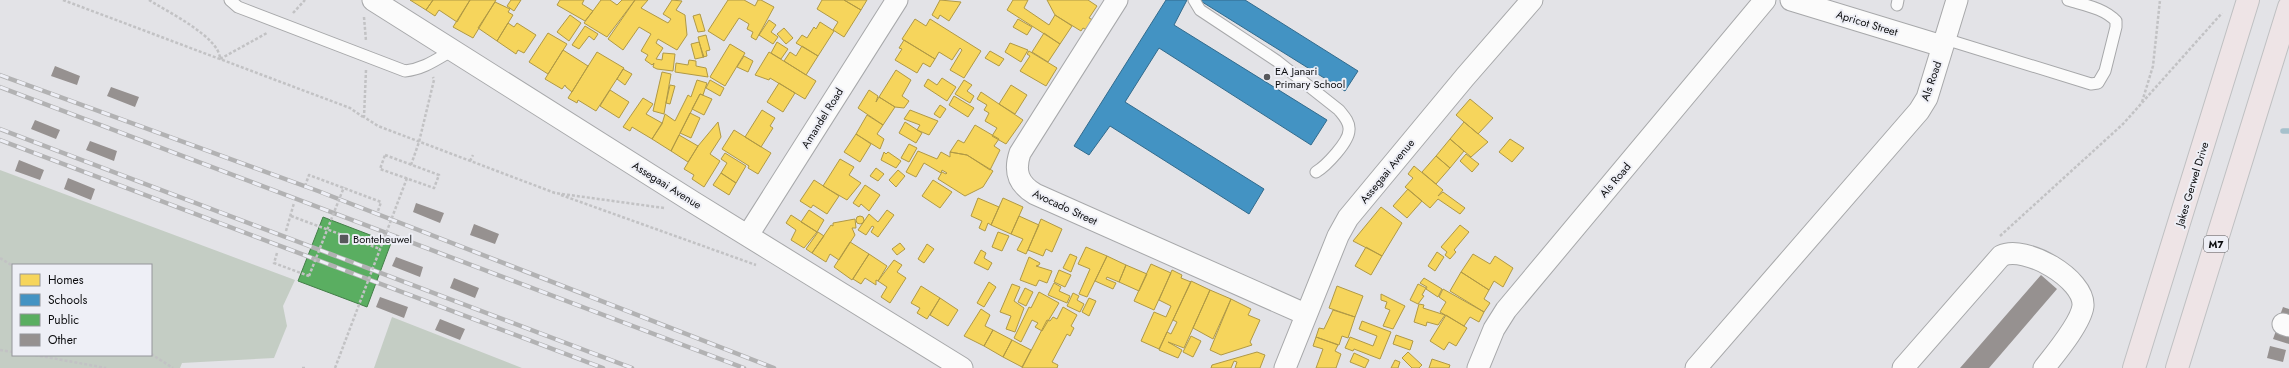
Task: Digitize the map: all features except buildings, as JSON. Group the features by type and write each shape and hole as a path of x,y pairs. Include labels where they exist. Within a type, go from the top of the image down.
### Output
{"highway":[{"name":"Jakes Gerwel Drive","path":"2134,368 2248,0"},
{"name":"M7","path":"2177,368 2289,7"}],"street":[{"name":"Amandel Road","path":"748,235 896,0"},
{"name":"Avocado Street","path":"1117,0 1020,153 1017,162 1019,180 1026,188 1035,194 1305,314"},
{"name":"Assegaai Avenue","path":"1285,368 1305,314 1338,236 1348,218 1465,77 1532,0"},
{"name":"Als Road","path":"1478,368 1494,328 1506,310 1765,0"},
{"name":"Apricot Street","path":"1791,0 1944,43"},
{"name":"Als Road","path":"1696,368 1919,111 1927,98 1957,0"},
{"name":"Assegaai Avenue","path":"369,8 453,50 962,368"},
{"path":"1903,368 2001,256 2008,253 2035,257 2049,264 2078,290 2083,301 2080,317 2044,368"}],"lane":[{"path":"230,0 238,7 405,70 427,66 453,50"},
{"path":"1194,0 1200,10 1277,61 1339,110 1346,120 1349,129 1347,138 1331,159 1316,172"},
{"path":"1944,43 2091,84 2098,83 2105,71 2116,28 2116,21 2111,15 2068,0"}],"path":[{"path":"63,0 350,108 378,126 419,142 555,193 760,266"},
{"path":"149,0 209,38 220,54 220,59"},
{"path":"2141,104 2153,66 2160,0"},
{"path":"364,117 369,8"},
{"path":"1997,238 2123,124 2222,12"},
{"path":"411,165 419,142 434,80 427,66"},
{"path":"385,155 411,165 439,175 434,188 380,168 385,155"},
{"path":"470,161 473,155"},
{"path":"305,186 309,175 381,202 377,214"},
{"path":"335,368 407,178"},
{"path":"278,253 274,263 309,276 344,188"},
{"path":"555,193 665,208"},
{"path":"286,231 294,203"},
{"path":"291,216 380,249"},
{"path":"0,258 12,265"},
{"path":"0,350 12,352"},
{"path":"152,355 173,368"},
{"path":"40,356 106,368"}],"shaded area":[{"path":"0,170 295,280 283,306 287,326 274,358 182,363 180,368 0,368"},
{"path":"392,317 522,368 374,368"}],"waterway":[{"path":"2283,131 2289,131"}],"railway":[{"path":"0,75 318,191 774,368"},
{"path":"0,87 744,368"},
{"path":"0,129 632,368"},
{"path":"0,140 603,368"}],"place":[{"name":"EA Janari Primary School","path":"1267,77"},
{"name":"Bonteheuwel","path":"344,239"}]}
